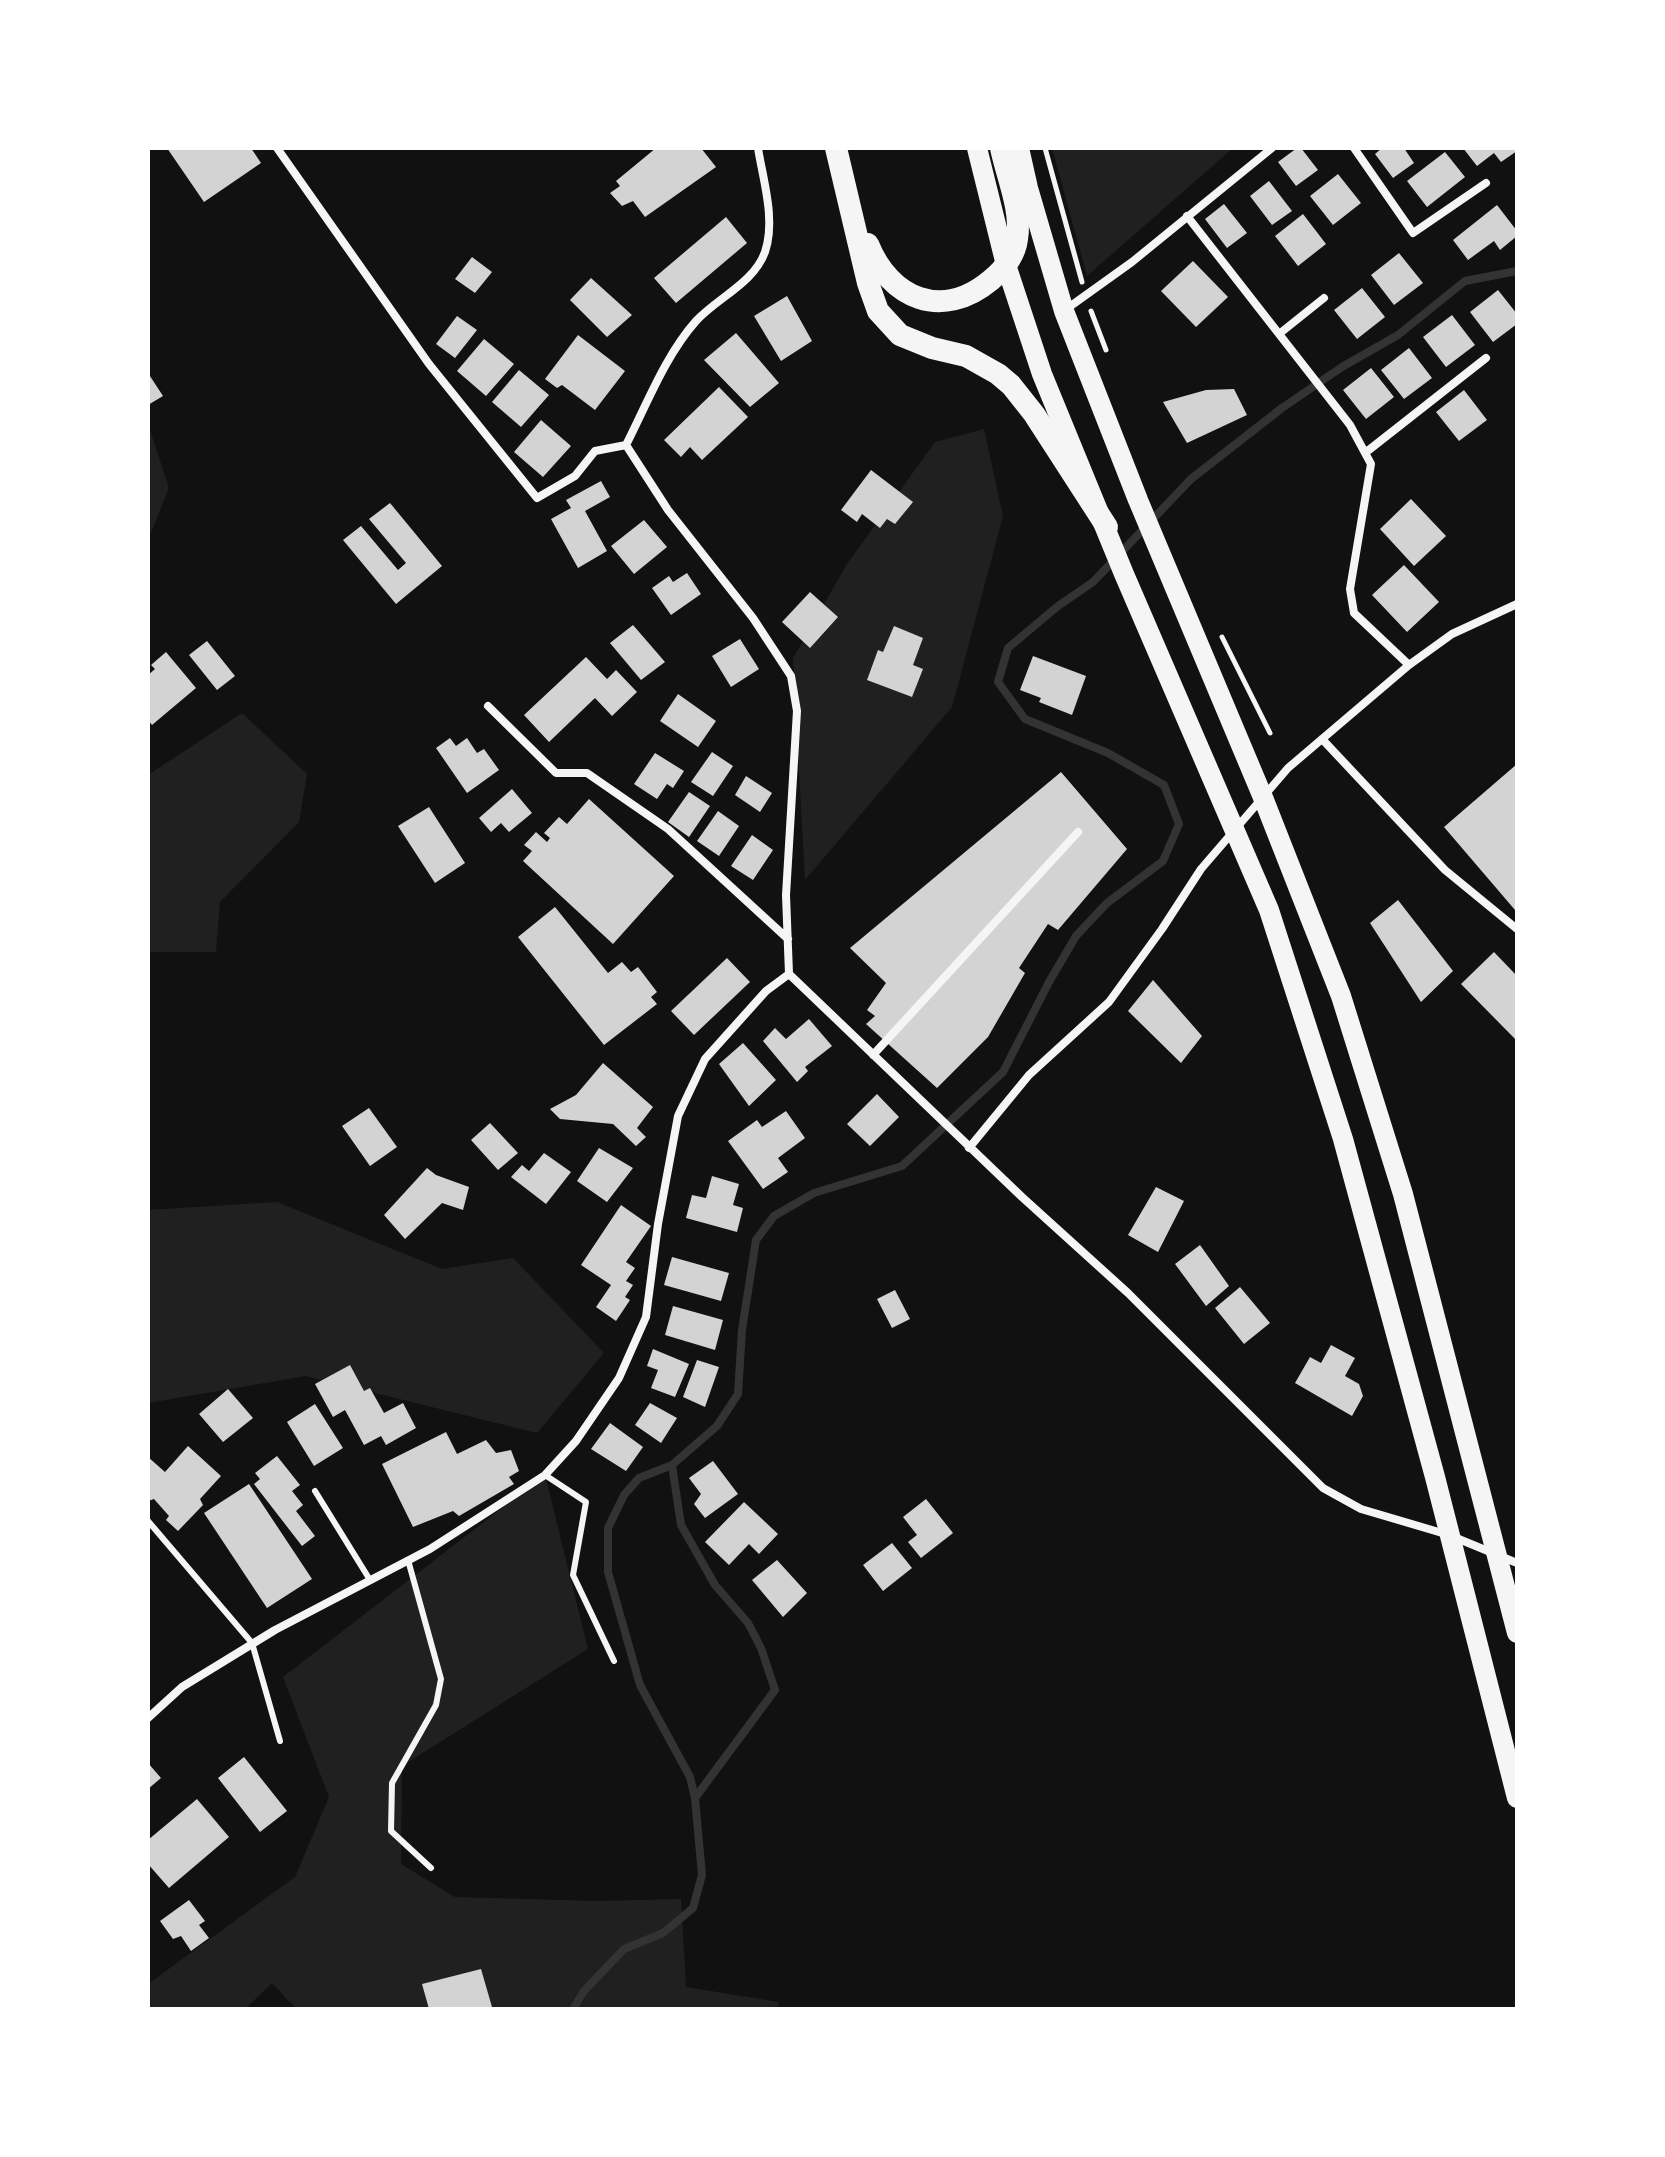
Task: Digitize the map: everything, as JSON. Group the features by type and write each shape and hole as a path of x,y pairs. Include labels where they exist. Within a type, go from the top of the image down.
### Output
{"highway":[{"path":"836,148 872,298 888,324 915,343 981,363 1011,385 1034,414 1107,527"},
{"path":"977,148 1006,265 1042,374 1124,574 1262,888 1343,1139 1517,1798"},
{"path":"846,190 878,265 886,276 909,295 938,303 955,301 982,287 1014,253 1018,225 1001,148"},
{"path":"1019,148 1064,311 1155,544 1262,795 1346,1012 1403,1194 1508,1559 1517,1633"}],"street":[{"path":"277,148 429,364 537,498 575,476 595,451 626,445"},
{"path":"626,445 662,373 696,321 753,272 765,253 770,225 758,148"},
{"path":"1064,311 1132,262 1272,148"},
{"path":"1354,148 1413,233 1486,183"},
{"path":"1187,216 1350,425 1371,464 1350,589 1354,613 1409,665"},
{"path":"1279,334 1324,298"},
{"path":"1365,453 1486,358"},
{"path":"626,445 668,510 753,618 791,676 797,711 787,880 789,974 969,1148 1128,1293 1323,1488 1361,1509 1449,1535 1508,1559"},
{"path":"969,1148 1029,1075 1109,1002 1201,869 1288,768 1409,665 1452,634 1517,604"},
{"path":"488,706 556,773 587,773 668,829 788,939"},
{"path":"1322,739 1445,870 1517,929"},
{"path":"873,1055 1078,832"},
{"path":"148,1718 182,1687 252,1643 430,1549 545,1475 576,1441 619,1378 646,1317 658,1224 678,1116 705,1059 766,991 789,974"}],"lane":[{"path":"545,1475 586,1502 573,1575 614,1661"},
{"path":"315,1491 370,1580"},
{"path":"148,1521 252,1643 280,1741"},
{"path":"408,1560 441,1679 436,1705 392,1783 391,1831 431,1868"}],"path":[{"path":"1045,148 1086,295 1107,354"},
{"path":"1218,627 1270,733"}],"shaded area":[{"path":"1052,148 1233,148 1087,276"},
{"path":"148,424 169,488 148,540"},
{"path":"984,429 1003,516 952,707 805,880 793,658 847,564 935,442"},
{"path":"242,713 307,774 299,822 220,902 216,952 148,952 148,775"},
{"path":"277,1202 442,1269 513,1258 604,1353 537,1433 306,1376 148,1403 148,1210"},
{"path":"545,1475 588,1649 402,1766 401,1864 455,1897 597,1901 681,1899 686,1987 779,2002 777,2009 296,2009 272,1983 245,2009 148,2009 148,1984 295,1877 329,1797 283,1677"}],"building":[{"path":"167,148 251,148 261,163 204,202"},
{"path":"656,148 701,148 716,167 645,217 633,201 622,206 610,193 620,186 616,181"},
{"path":"1301,148 1318,170 1296,186 1278,162"},
{"path":"1382,148 1404,148 1414,163 1393,178 1375,154"},
{"path":"1463,148 1517,148 1517,151 1501,162 1494,153 1477,166"},
{"path":"1445,152 1465,177 1427,207 1407,181"},
{"path":"1338,174 1361,203 1333,225 1310,196"},
{"path":"1269,181 1292,211 1272,225 1250,196"},
{"path":"1224,204 1247,233 1227,248 1205,219"},
{"path":"1497,205 1517,231 1517,236 1500,250 1494,241 1468,260 1453,240"},
{"path":"1303,214 1326,244 1298,266 1275,236"},
{"path":"726,217 747,243 676,303 654,278"},
{"path":"1399,253 1423,283 1394,305 1371,275"},
{"path":"472,257 492,272 475,293 455,279"},
{"path":"1193,261 1228,297 1196,327 1161,291"},
{"path":"591,278 632,315 607,337 570,300"},
{"path":"1362,288 1385,317 1357,339 1334,310"},
{"path":"1498,290 1517,314 1517,324 1493,342 1470,312"},
{"path":"787,296 812,341 781,361 754,316"},
{"path":"1452,315 1475,345 1446,367 1423,337"},
{"path":"457,316 477,330 455,358 436,344"},
{"path":"736,333 779,383 750,407 704,360"},
{"path":"578,335 625,371 595,410 562,385 557,388 545,379"},
{"path":"484,339 514,364 486,396 457,371"},
{"path":"1409,348 1432,378 1404,399 1381,370"},
{"path":"1371,368 1394,397 1366,419 1343,390"},
{"path":"519,370 549,395 521,427 492,402"},
{"path":"148,373 163,396 148,405"},
{"path":"719,387 748,417 702,460 690,447 681,457 664,440"},
{"path":"1234,389 1247,415 1187,443 1163,402 1206,390"},
{"path":"1464,390 1487,420 1459,441 1436,412"},
{"path":"541,420 571,446 543,477 514,452"},
{"path":"871,470 913,502 895,524 887,519 880,528 862,514 857,522 841,510"},
{"path":"601,481 610,497 585,511 607,551 578,568 551,519 571,508 566,500"},
{"path":"1411,499 1446,536 1414,566 1380,529"},
{"path":"390,503 442,566 396,604 343,540 361,526 398,570 406,563 369,519"},
{"path":"644,520 667,547 634,574 611,546"},
{"path":"1404,565 1439,602 1407,632 1372,595"},
{"path":"687,573 701,594 671,615 652,588 669,576 673,582"},
{"path":"810,592 838,617 810,648 782,622"},
{"path":"633,625 665,662 641,680 610,643"},
{"path":"894,626 923,638 913,665 923,669 912,697 867,680 878,650 883,652"},
{"path":"740,639 759,669 731,687 712,656"},
{"path":"207,641 235,676 217,690 189,655"},
{"path":"166,652 196,688 152,725 148,720 148,675 155,669 151,665"},
{"path":"1033,656 1086,676 1072,715 1039,702 1041,698 1020,690"},
{"path":"586,657 607,679 616,670 637,692 612,716 595,698 549,742 524,715"},
{"path":"678,694 716,721 698,747 660,721"},
{"path":"450,738 456,746 467,738 477,753 484,749 499,770 467,793 436,748"},
{"path":"712,752 733,766 713,796 691,782"},
{"path":"655,753 684,771 673,788 667,784 657,799 634,784"},
{"path":"1517,764 1517,908 1515,910 1444,827"},
{"path":"1061,772 1127,849 1058,930 1048,924 1019,968 1025,973 988,1037 937,1088 866,1024 875,1016 867,1010 886,983 850,948"},
{"path":"746,776 772,793 760,812 735,795"},
{"path":"512,789 532,813 509,832 501,823 491,832 479,818"},
{"path":"689,792 710,806 689,837 668,822"},
{"path":"589,799 674,876 613,944 523,861 532,851 524,845 536,832 547,842 550,838 544,833 559,817 567,824"},
{"path":"429,807 465,863 435,883 398,826"},
{"path":"718,811 739,826 719,856 697,841"},
{"path":"752,835 773,850 753,880 731,866"},
{"path":"1398,900 1453,971 1421,1002 1370,923"},
{"path":"555,907 608,973 622,962 631,972 638,967 657,992 651,997 657,1004 604,1045 518,937"},
{"path":"1494,952 1517,976 1517,1041 1461,984"},
{"path":"727,958 750,982 694,1035 671,1011"},
{"path":"1153,980 1202,1036 1181,1063 1128,1011"},
{"path":"809,1019 832,1046 805,1067 808,1071 797,1082 763,1041 775,1028 786,1039"},
{"path":"743,1043 776,1080 749,1106 719,1064"},
{"path":"603,1063 653,1107 637,1128 646,1137 636,1146 613,1124 560,1119 550,1109 576,1095"},
{"path":"877,1094 899,1117 870,1146 847,1124"},
{"path":"369,1108 397,1147 370,1166 342,1126"},
{"path":"786,1111 805,1138 778,1158 788,1172 763,1189 728,1141 757,1120 762,1127"},
{"path":"490,1123 518,1153 498,1170 471,1140"},
{"path":"599,1148 633,1168 607,1202 577,1181"},
{"path":"544,1153 571,1172 546,1204 511,1177 522,1165 529,1171"},
{"path":"427,1168 436,1175 469,1187 463,1210 442,1203 405,1239 384,1215"},
{"path":"712,1176 739,1184 733,1205 743,1208 737,1232 686,1218 692,1195 706,1198"},
{"path":"1156,1187 1184,1201 1158,1252 1128,1235"},
{"path":"621,1205 651,1226 626,1262 635,1268 626,1281 633,1285 625,1297 630,1300 616,1321 596,1307 611,1285 581,1265"},
{"path":"1200,1245 1229,1286 1206,1306 1175,1264"},
{"path":"672,1257 729,1273 721,1301 664,1285"},
{"path":"1240,1287 1270,1323 1244,1344 1215,1308"},
{"path":"895,1290 910,1319 892,1328 877,1299"},
{"path":"673,1306 723,1320 715,1350 665,1335"},
{"path":"1331,1345 1355,1358 1345,1376 1359,1384 1363,1396 1352,1416 1295,1383 1310,1357 1321,1363"},
{"path":"653,1349 689,1364 675,1397 651,1388 658,1370 647,1366"},
{"path":"697,1360 719,1367 705,1407 683,1397"},
{"path":"350,1365 364,1391 370,1388 384,1413 403,1403 416,1428 386,1445 381,1436 364,1445 345,1410 333,1417 315,1384"},
{"path":"228,1389 253,1418 223,1442 199,1414"},
{"path":"650,1403 677,1418 661,1443 635,1425"},
{"path":"315,1404 343,1448 314,1466 287,1422"},
{"path":"610,1423 643,1447 626,1471 591,1449"},
{"path":"446,1432 457,1454 486,1440 496,1453 511,1450 519,1471 509,1477 514,1484 459,1516 453,1511 413,1527 382,1464"},
{"path":"188,1446 221,1476 200,1499 203,1505 178,1531 166,1520 169,1516 154,1499 148,1501 148,1457 165,1472"},
{"path":"277,1456 300,1485 292,1491 303,1505 296,1511 315,1536 302,1546 254,1484 260,1479 255,1473"},
{"path":"713,1461 738,1494 705,1518 694,1504 701,1494 689,1478"},
{"path":"249,1484 312,1579 267,1608 204,1513"},
{"path":"926,1499 953,1533 921,1558 908,1542 917,1535 903,1517"},
{"path":"744,1502 778,1534 759,1554 749,1544 729,1565 705,1542"},
{"path":"892,1543 912,1568 883,1591 863,1565"},
{"path":"777,1560 807,1593 783,1617 752,1580"},
{"path":"244,1757 287,1811 260,1832 218,1778"},
{"path":"148,1763 161,1778 148,1789"},
{"path":"197,1799 229,1837 169,1888 148,1864 148,1840"},
{"path":"189,1900 205,1921 199,1925 209,1938 191,1951 181,1936 173,1939 160,1921"},
{"path":"481,1969 492,2007 429,2009 422,1984"}],"waterway":[{"path":"573,2009 584,1991 624,1949 663,1933 693,1908 702,1875 695,1798 690,1777 640,1685 608,1572 608,1528 624,1495 639,1478 672,1465 717,1426 738,1394 742,1330 756,1240 774,1216 814,1193 902,1166 1003,1072 1076,936 1107,903 1163,861 1179,824 1164,785 1108,753 1025,719 998,682 1008,648 1058,606 1093,582 1191,479 1282,408 1342,367 1398,335 1465,281 1517,271"},
{"path":"672,1465 681,1525 715,1585 748,1623 761,1648 775,1690 695,1798"}]}
